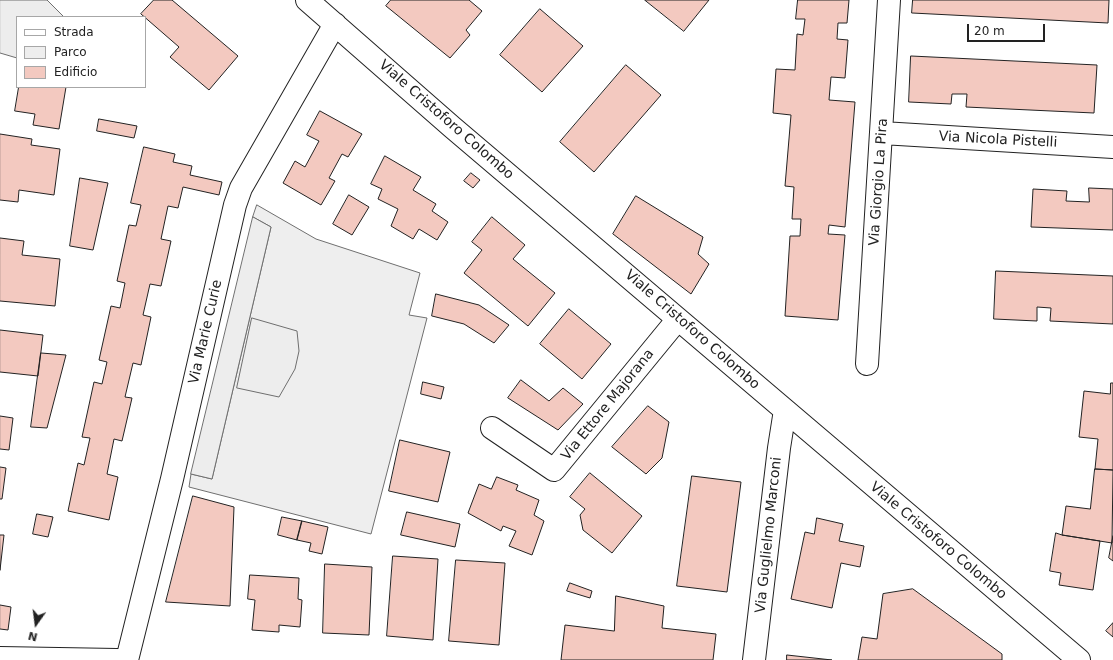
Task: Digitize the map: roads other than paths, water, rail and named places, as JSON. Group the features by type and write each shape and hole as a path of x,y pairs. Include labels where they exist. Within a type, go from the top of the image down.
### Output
{"street":[{"name":"Viale Cristoforo Colombo","path":"306,0 1078,660"},
{"name":"Via Giorgio La Pira","path":"866,364 882,133 889,0"},
{"name":"Via Marie Curie","path":"127,660 174,471 235,205 241,188 335,24"},
{"name":"Via Nicola Pistelli","path":"882,133 1113,147"},
{"name":"Via Ettore Majorana","path":"492,428 554,470 678,319"},
{"name":"Via Guglielmo Marconi","path":"754,660 779,448 785,410"},
{"path":"0,658 117,660"}]}
